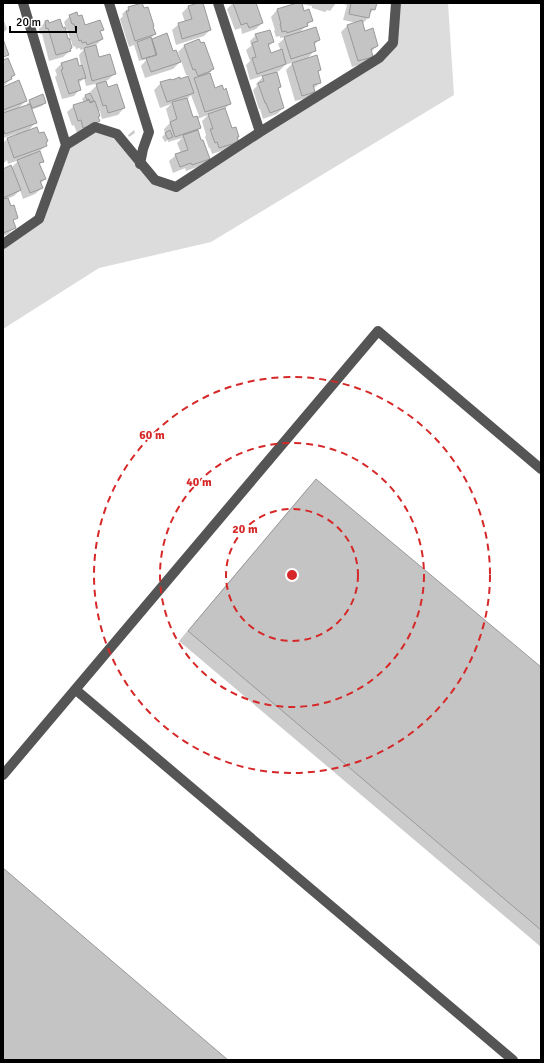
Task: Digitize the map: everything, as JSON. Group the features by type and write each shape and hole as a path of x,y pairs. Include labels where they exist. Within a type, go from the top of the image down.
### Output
{"street":[{"path":"3,244 39,219 66,145 23,3"},
{"path":"109,3 150,132 143,149 140,164"},
{"path":"218,3 260,132"},
{"path":"66,145 95,127 116,134 155,180 176,187 260,132 379,58 393,42 396,3"},
{"path":"3,775 378,331 541,469"},
{"path":"76,690 513,1060"}],"shaded area":[{"path":"396,3 448,3 454,95 211,242 99,268 3,329 3,239 39,219 66,145 95,127 117,134 155,180 176,187 379,58 393,43"}],"building":[{"path":"142,3 144,8 148,7 156,34 135,41 126,11 129,11 128,7"},
{"path":"203,3 211,30 182,39 178,23 192,19 188,6"},
{"path":"233,3 256,3 263,23 249,28 247,23 241,25"},
{"path":"302,3 304,11 309,9 313,21 307,23 308,26 287,33 286,31 282,32 277,9"},
{"path":"351,3 377,3 375,10 371,9 369,18 349,14"},
{"path":"77,12 78,16 82,15 85,25 100,20 104,30 100,31 103,39 87,45 86,42 82,43 81,40 79,41 74,24 72,24 69,15"},
{"path":"60,19 63,28 65,27 72,48 70,49 71,51 56,55 48,28 46,29 45,21 48,20 49,23"},
{"path":"362,20 365,31 373,28 378,46 371,49 373,57 358,61 347,25"},
{"path":"316,27 320,40 314,42 316,51 291,59 284,37"},
{"path":"270,30 274,42 268,44 271,53 282,49 286,64 257,74 252,58 256,57 252,43 258,41 255,34"},
{"path":"167,33 173,51 176,50 181,62 151,72 146,58 157,55 152,39"},
{"path":"151,37 156,55 142,59 137,42"},
{"path":"3,39 9,55 3,57"},
{"path":"199,39 201,43 204,42 214,69 198,76 195,69 193,70 184,45"},
{"path":"96,45 99,57 110,54 116,74 92,81 84,48"},
{"path":"317,55 321,70 318,71 321,83 313,85 315,92 302,96 292,63"},
{"path":"8,58 15,75 11,77 12,79 3,83 3,60"},
{"path":"77,58 79,66 82,65 86,78 78,80 81,90 69,94 61,70 63,69 61,63"},
{"path":"277,72 281,87 278,88 284,108 270,113 258,83 264,81 262,76"},
{"path":"210,73 215,88 222,85 224,90 226,88 231,104 205,112 194,78"},
{"path":"188,76 194,93 167,102 160,82 180,77 180,79"},
{"path":"19,80 27,101 3,110 3,87"},
{"path":"106,81 108,87 117,84 125,108 108,113 106,105 103,106 96,84"},
{"path":"90,93 94,101 90,102 89,99 87,100 85,95"},
{"path":"43,94 46,103 32,108 29,100"},
{"path":"187,98 193,117 197,116 201,128 175,137 170,122 177,119 172,102"},
{"path":"89,100 90,103 95,101 100,116 98,117 100,121 96,123 97,124 83,128 81,120 78,121 73,105"},
{"path":"30,104 37,123 5,134 3,128 3,113"},
{"path":"225,108 232,128 236,127 239,142 219,148 217,142 215,143 210,129 213,129 208,114"},
{"path":"37,127 39,133 44,132 48,141 46,142 47,146 14,158 7,138"},
{"path":"170,130 173,137 168,139 165,133"},
{"path":"198,130 210,159 180,167 175,154 188,150 183,135"},
{"path":"40,151 44,162 39,163 46,179 40,181 43,188 30,193 17,160"},
{"path":"11,165 21,190 3,198 3,169"},
{"path":"8,198 11,206 14,205 18,218 13,220 16,228 3,233 3,199"},
{"path":"316,479 541,667 541,930 188,631"},
{"path":"3,868 228,1060 3,1060"}]}
